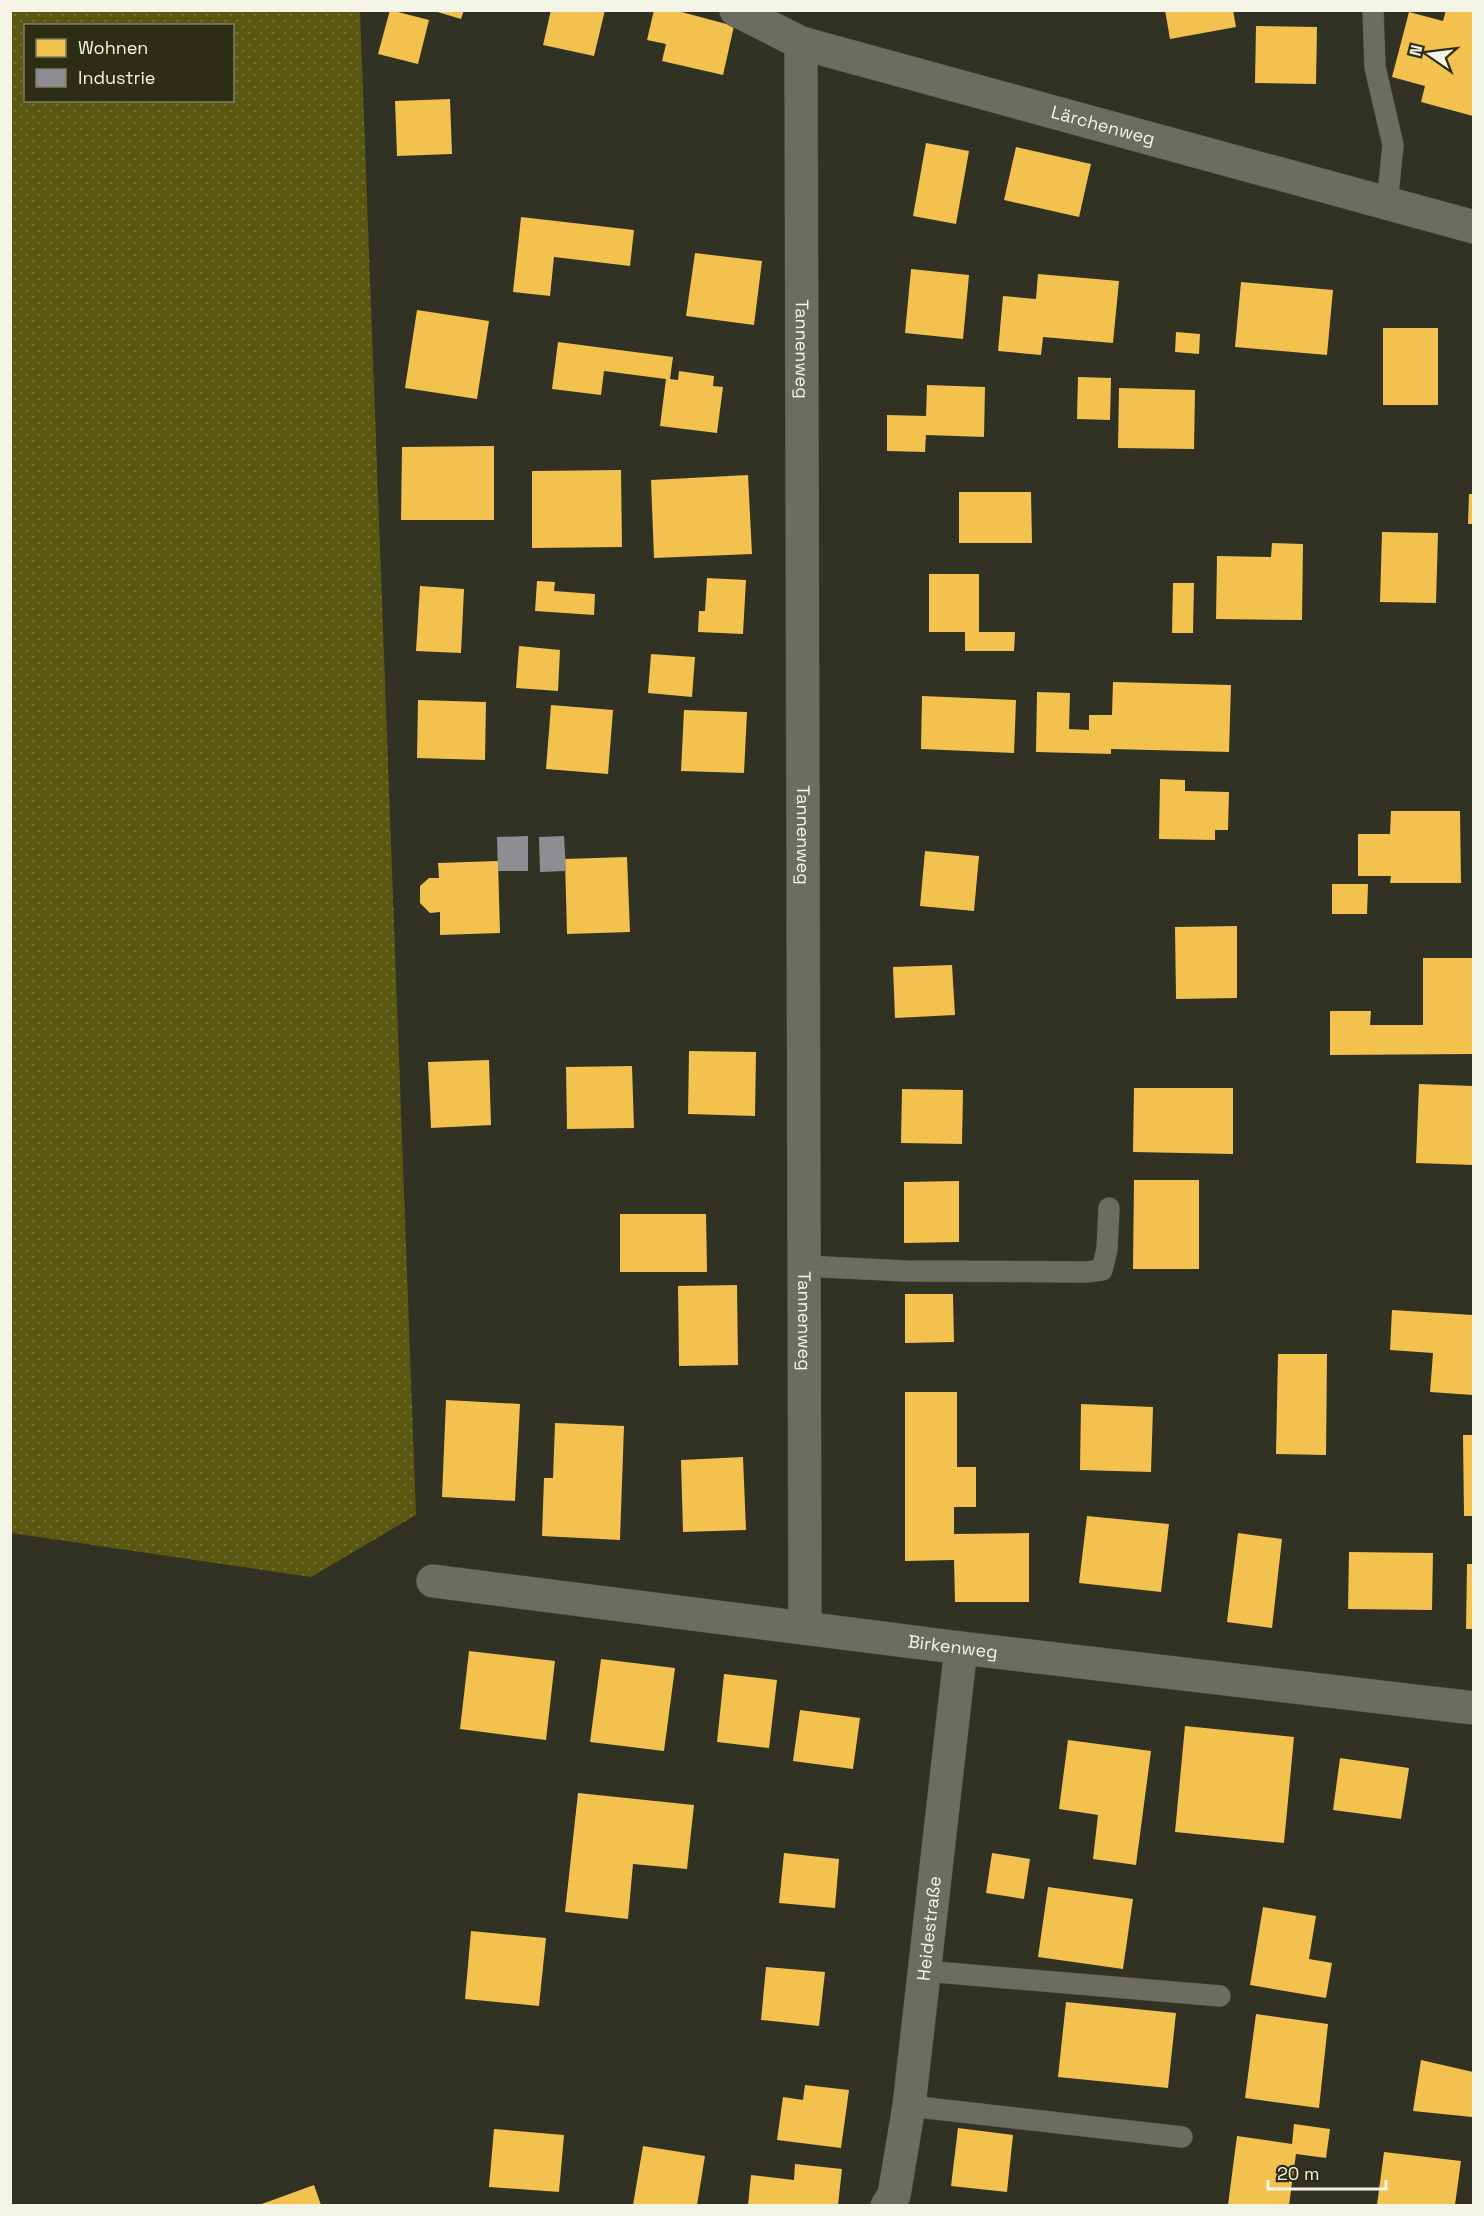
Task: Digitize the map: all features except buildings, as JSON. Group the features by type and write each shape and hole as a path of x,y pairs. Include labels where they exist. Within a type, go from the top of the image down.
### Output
{"street":[{"name":"Lärchenweg","path":"736,10 801,43 1473,227"},
{"name":"Tannenweg","path":"801,43 805,1628"},
{"name":"Birkenweg","path":"432,1581 961,1648 1473,1707"},
{"name":"Heidestraße","path":"887,2205 894,2195 909,2106 961,1648"}],"lane":[{"path":"1373,10 1375,67 1393,145 1387,204"},
{"path":"804,1266 906,1271 1086,1272 1102,1270 1107,1248 1109,1208"},
{"path":"924,1971 1220,1996"},
{"path":"909,2106 1182,2137"}],"shaded area":[{"path":"11,10 360,11 416,1515 311,1577 11,1533"}]}
